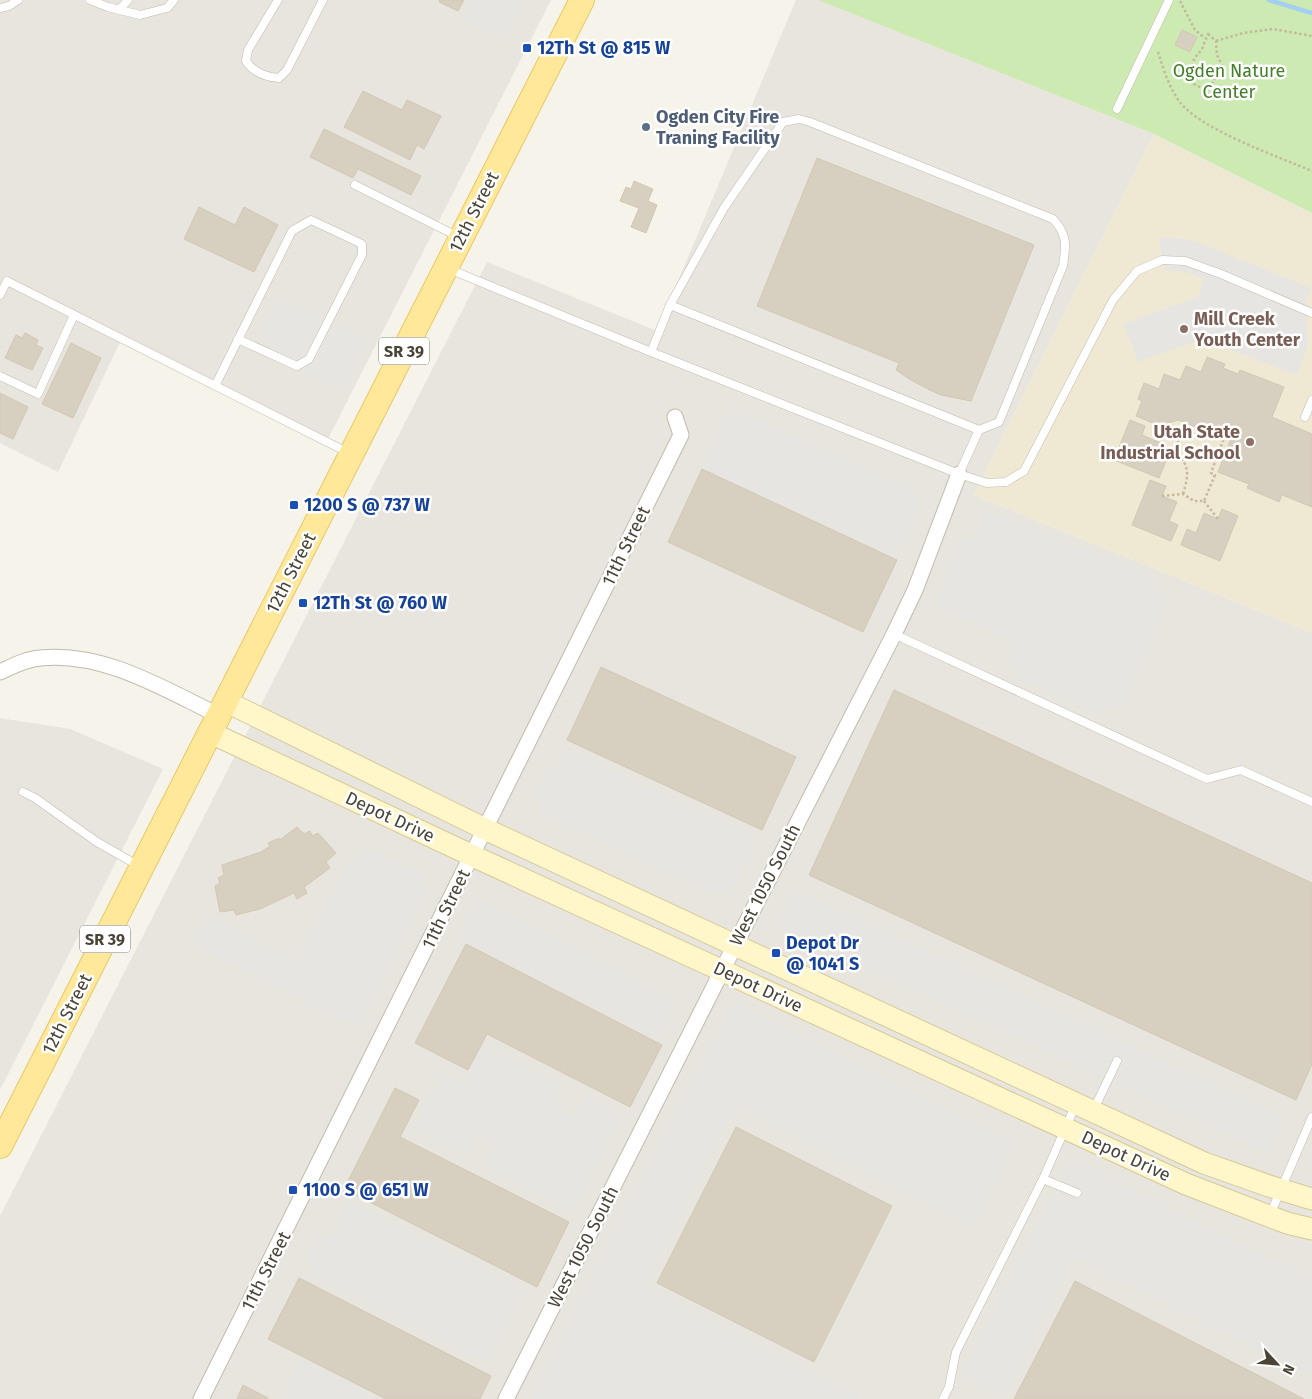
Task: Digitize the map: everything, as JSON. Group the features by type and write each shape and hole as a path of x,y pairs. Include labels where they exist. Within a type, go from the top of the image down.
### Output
{"main road":[{"name":"12th Street","path":"0,1146 582,0"},
{"name":"Depot Drive","path":"218,716 485,829 1204,1163 1312,1198"},
{"name":"Depot Drive","path":"218,716 473,856 1186,1184 1270,1217 1312,1229"}],"street":[{"name":"11th Street","path":"201,1399 473,856 681,434 674,417"},
{"name":"West 1050 South","path":"506,1399 894,634 915,590 959,474"},
{"name":"Depot Drive","path":"0,672 19,663 40,658 66,658 99,663 128,673 218,716"}],"lane":[{"path":"0,8 9,6 18,0"},
{"path":"90,0 140,15 167,8 174,0"},
{"path":"119,10 128,0"},
{"path":"278,0 248,50 246,61 250,68 269,77 279,78 287,70 323,0"},
{"path":"1117,109 1169,0"},
{"path":"651,352 670,305 724,208 783,122 799,119 810,122 1053,219 1061,228 1066,245 1063,266 999,422 979,430 959,474"},
{"path":"355,185 461,238"},
{"path":"215,386 238,339 292,231 311,220 362,244 362,255 309,359 297,366 238,339"},
{"path":"446,268 651,352 959,474 987,483 1006,482 1024,471 1113,300 1137,270 1162,260 1185,262 1221,274 1312,313"},
{"path":"0,296 7,281 351,454"},
{"path":"670,305 979,430"},
{"path":"0,376 38,394 74,315"},
{"path":"1305,417 1312,400"},
{"path":"894,634 1207,779 1241,770 1312,802"},
{"path":"24,792 97,842 141,867"},
{"path":"943,1399 949,1387 956,1352 1043,1179 1065,1128 1085,1107 1117,1062"},
{"path":"1270,1217 1312,1117"},
{"path":"1043,1179 1077,1193"}],"path":[{"path":"1179,0 1195,30 1206,38"},
{"path":"1216,41 1243,33 1273,29 1312,36"},
{"path":"1208,34 1216,41 1217,54 1222,65 1213,84 1200,88 1194,84 1192,74 1194,59 1202,50 1206,38 1208,34"},
{"path":"1152,36 1167,78 1179,101 1192,115 1230,136 1312,171"},
{"path":"1155,457 1175,450 1186,423"},
{"path":"1204,501 1214,475 1211,473 1224,438"},
{"path":"1175,450 1182,458 1188,477 1183,494"},
{"path":"1162,496 1183,494 1194,501 1204,501"},
{"path":"1204,501 1218,519"}],"shaded area":[{"path":"0,0 551,0 328,439 123,336 58,472 0,443"},
{"path":"470,0 523,0 503,39 462,19"},
{"path":"796,0 818,0 1154,134 974,495 1312,633 1312,1399 0,1399 0,1216 487,262 657,331"},
{"name":"Mill Creek Youth Center","path":"1154,134 1312,213 1312,633 974,495"},
{"path":"1158,238 1180,238 1197,242 1311,288 1307,297 1308,345 1297,375 1202,339 1138,362 1123,324 1198,297 1204,279 1186,272 1165,270"},
{"path":"280,298 366,340 341,390 271,358 264,329"},
{"path":"732,408 907,487 914,493 918,500 917,509 902,547 899,546 894,557 701,468 713,443 716,445"},
{"path":"987,511 1155,578 1151,590 1168,596 1121,708 1108,704 1103,715 1016,676 1020,668 1005,661 1013,642 936,606 962,538 974,542"},
{"path":"0,718 70,729 163,769 0,1090"},
{"path":"564,749 756,837 735,883 730,889 715,894 541,812 537,802 537,795 544,776 549,779"},
{"path":"365,847 422,875 417,886 425,891 357,1027 192,943 207,916 297,962 351,858 358,861"},
{"path":"795,890 1281,1116 1265,1152 778,927"},
{"path":"479,899 677,1001 657,1039 460,938"},
{"path":"734,1002 1014,1144 973,1226 734,1105 642,1286 864,1399 532,1399"},
{"path":"483,1046 561,1086 551,1107 572,1118 583,1096 620,1115 572,1210 486,1166 496,1146 477,1136 466,1156 413,1129 441,1073 464,1084"},
{"path":"1072,1159 1312,1280 1312,1377 1073,1257 1003,1396 963,1375"},
{"path":"349,1202 522,1290 485,1362 312,1274 316,1265 305,1260 319,1234 330,1239"},
{"path":"301,1357 383,1399 285,1399 289,1390 286,1388"}],"green space":[{"name":"Ogden Nature Center","path":"818,0 1312,0 1312,213 1154,134"}],"building":[{"path":"440,0 464,0 458,11 439,2"},
{"path":"1182,30 1197,37 1190,52 1175,45"},
{"path":"363,91 402,110 407,100 441,116 424,149 417,145 410,160 344,127"},
{"path":"324,129 421,176 411,195 358,169 353,178 310,157"},
{"path":"817,158 1034,245 971,401 941,395 896,370 899,363 757,306"},
{"path":"634,181 653,189 648,201 657,205 646,233 631,227 639,208 620,201 626,187 631,189"},
{"path":"199,207 235,225 244,207 278,225 254,272 184,239"},
{"path":"25,333 38,340 36,345 43,348 32,370 5,358 16,335 22,338"},
{"path":"71,343 101,358 73,418 42,404"},
{"path":"1207,357 1225,364 1223,368 1238,374 1240,370 1284,387 1272,417 1312,434 1312,507 1282,495 1279,502 1247,488 1249,484 1218,472 1230,441 1178,420 1160,426 1136,416 1142,401 1138,399 1144,383 1159,389 1164,374 1180,380 1186,366 1201,372"},
{"path":"0,393 28,407 13,439 0,433"},
{"path":"1130,420 1145,426 1142,435 1161,443 1155,457 1166,461 1159,478 1114,460"},
{"path":"702,469 897,560 863,632 668,542"},
{"path":"1150,480 1166,486 1162,496 1177,502 1169,521 1178,525 1171,541 1132,525"},
{"path":"1222,509 1238,516 1220,561 1181,545 1187,529 1196,533 1204,513 1218,519"},
{"path":"601,667 796,757 762,830 567,740"},
{"path":"894,690 1312,883 1312,1064 1296,1100 809,875"},
{"path":"297,827 304,834 310,831 312,836 318,833 336,853 326,862 330,868 304,887 307,893 297,899 294,893 260,909 236,915 234,910 220,912 215,886 220,883 218,878 224,875 222,865 261,852 270,846 268,843 279,838 280,840"},
{"path":"466,944 662,1045 630,1107 487,1034 468,1070 415,1043"},
{"path":"395,1088 419,1100 400,1137 569,1222 537,1287 344,1189"},
{"path":"736,1127 892,1206 814,1362 657,1283"},
{"path":"299,1278 491,1376 480,1399 386,1399 268,1339"},
{"path":"1075,1281 1304,1399 1014,1399"},
{"path":"243,1385 268,1398 268,1399 237,1399"}],"waterway":[{"path":"1269,0 1312,13"}],"place":[{"name":"12Th St @ 815 W","path":"527,48"},
{"name":"Ogden City Fire Traning Facility","path":"646,127"},
{"name":"Mill Creek Youth Center","path":"1184,329"},
{"name":"Utah State Industrial School","path":"1250,442"},
{"name":"1200 S @ 737 W","path":"294,505"},
{"name":"12Th St @ 760 W","path":"303,603"},
{"name":"Depot Dr @ 1041 S","path":"776,953"},
{"name":"1100 S @ 651 W","path":"293,1190"}]}
